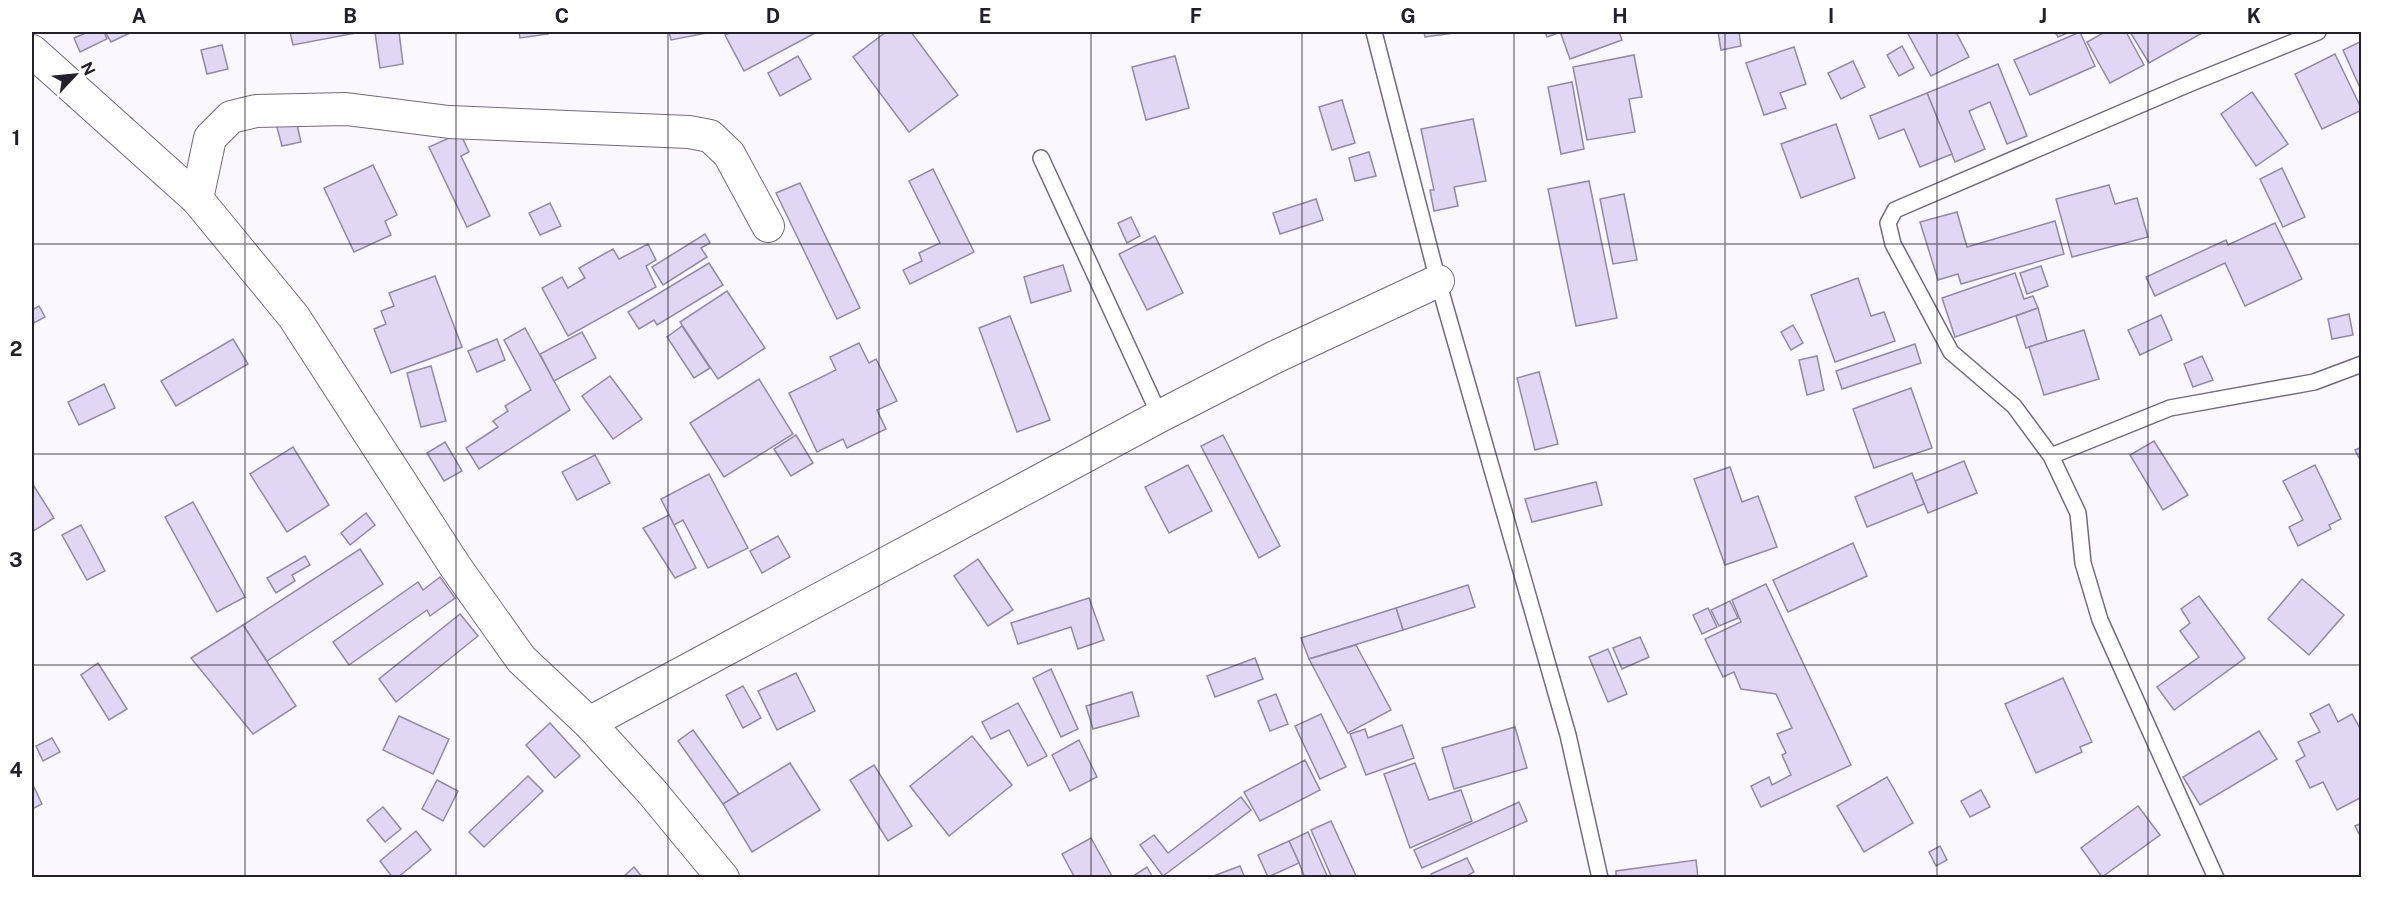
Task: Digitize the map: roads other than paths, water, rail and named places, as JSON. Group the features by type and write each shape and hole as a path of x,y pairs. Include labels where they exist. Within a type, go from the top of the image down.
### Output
{"street":[{"path":"32,51 197,199 294,317 455,566 521,659 589,723 652,792 723,878"},
{"path":"197,199 210,138 231,117 256,111 346,109 449,122 689,132 710,136 729,153 768,225"},
{"path":"589,723 1160,416 1275,357 1438,281"}],"lane":[{"path":"1374,32 1438,281 1568,735 1600,878"},
{"path":"2216,878 2100,620 2084,563 2078,513 2051,456 2014,406 1951,352 1893,244 1888,223 1895,210 2173,91 2318,32"},
{"path":"1041,158 1160,416"},
{"path":"2051,456 2170,408 2314,382 2361,364"}]}
